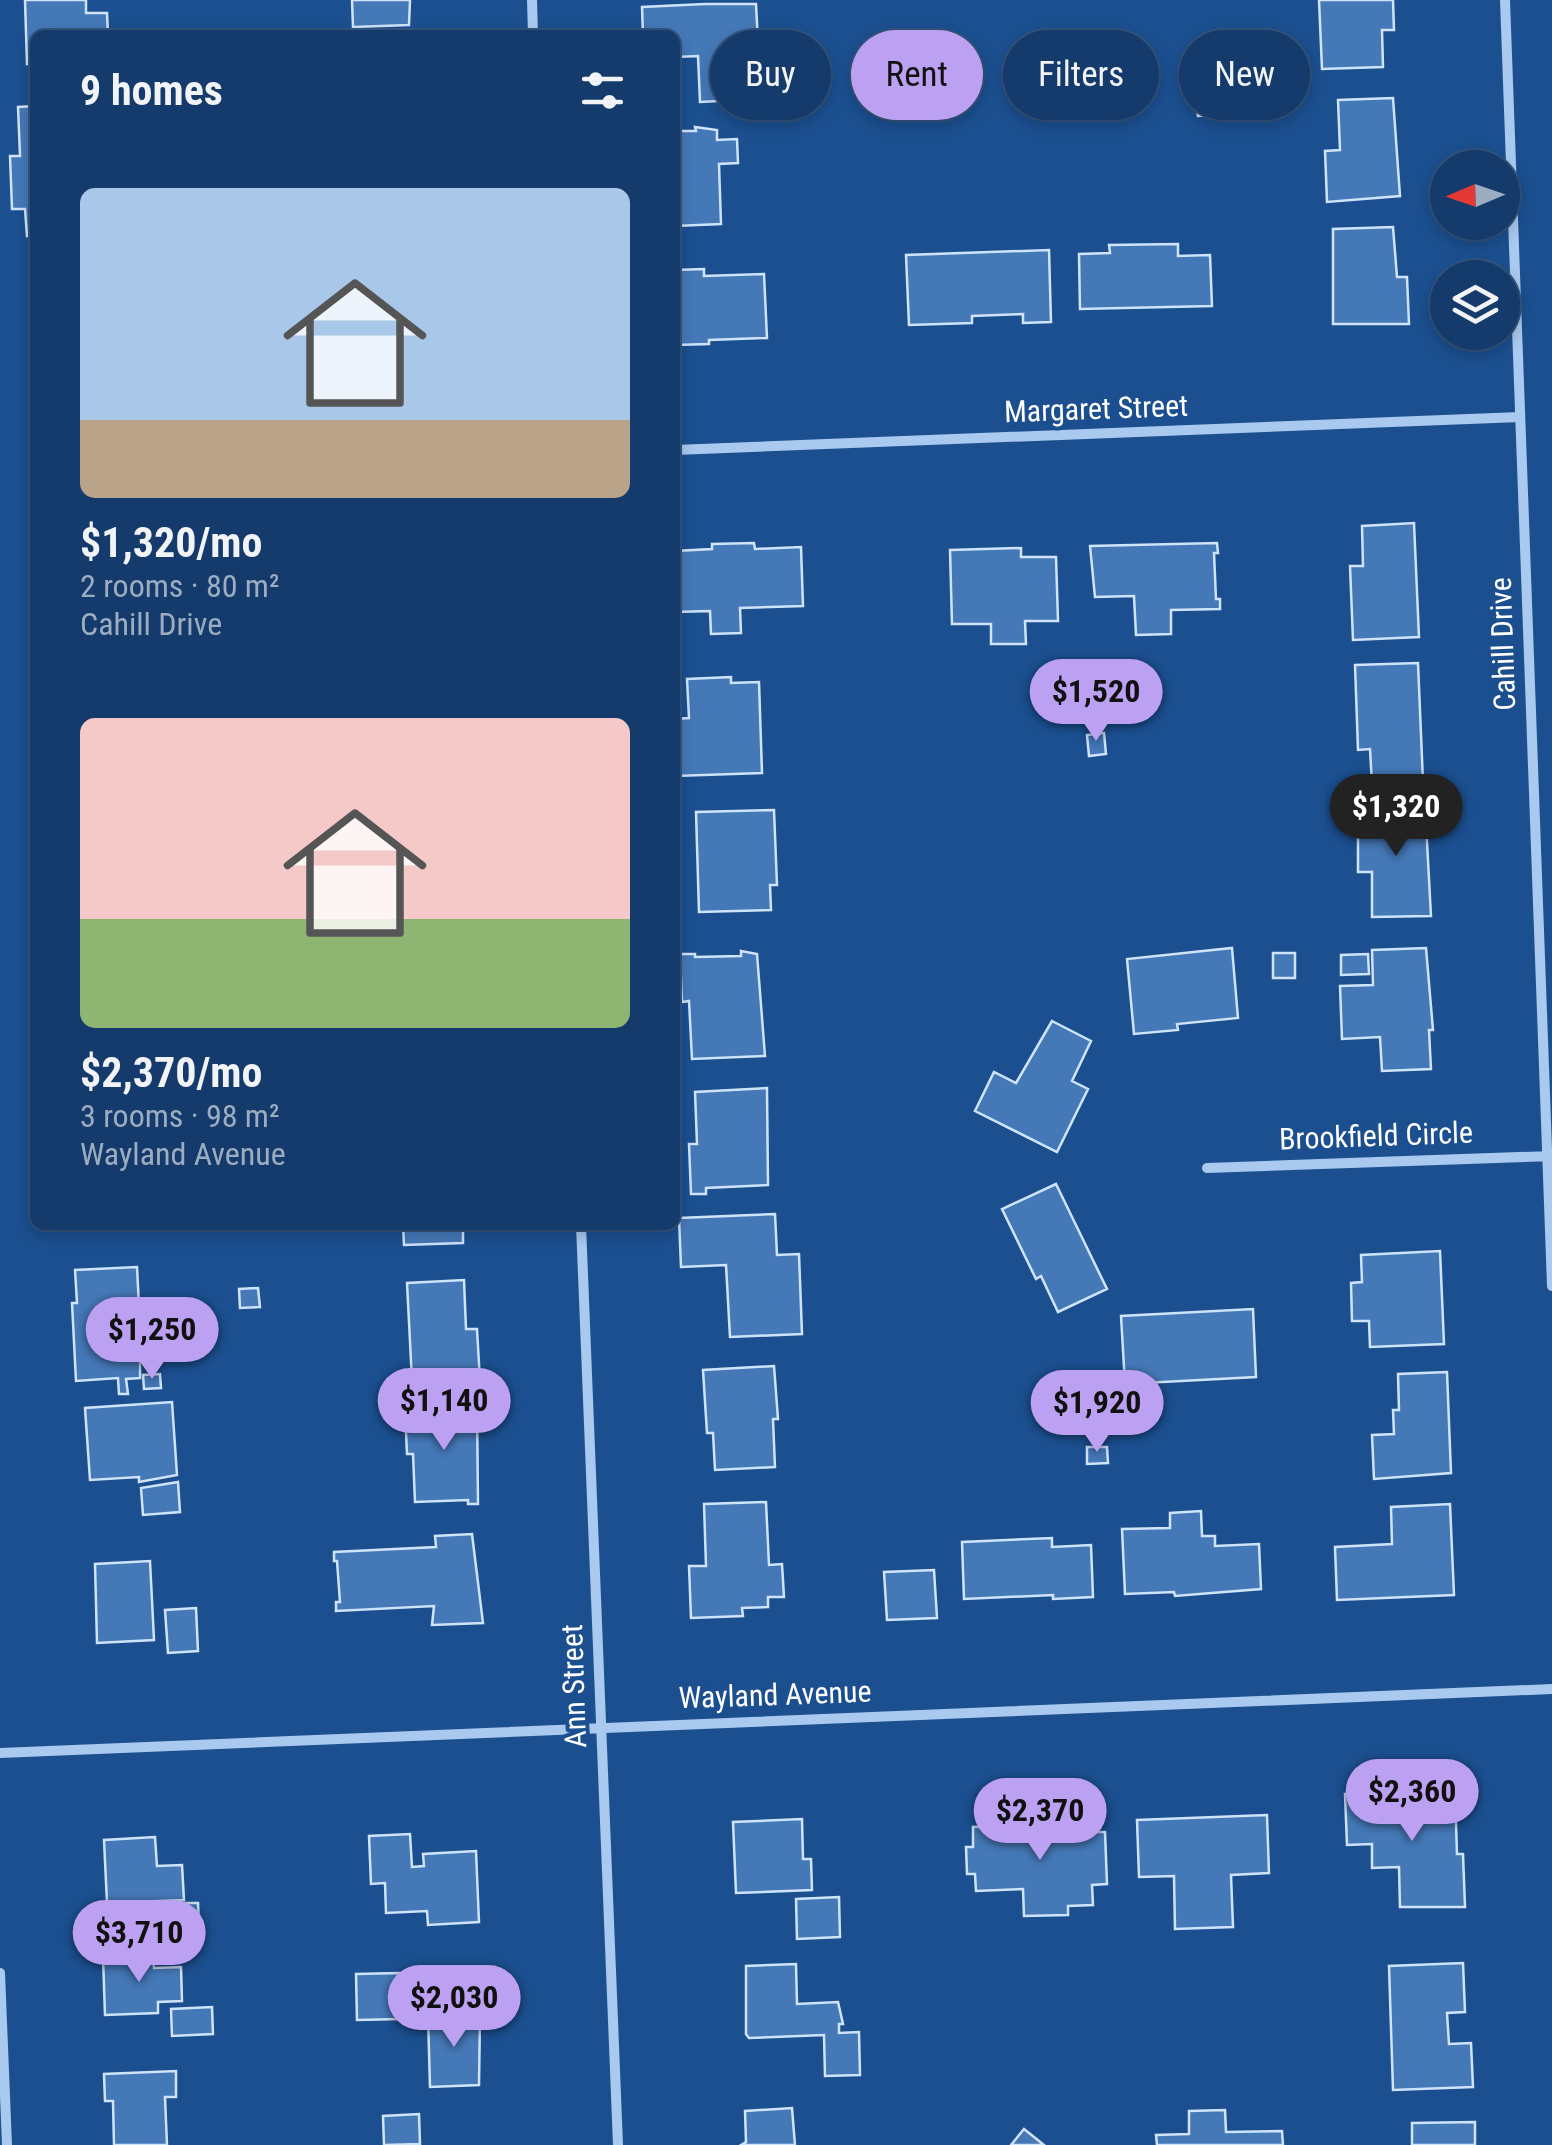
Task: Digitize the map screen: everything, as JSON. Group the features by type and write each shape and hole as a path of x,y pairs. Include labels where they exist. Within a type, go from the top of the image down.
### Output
{"street":[{"path":"532,0 533,30"},
{"name":"Cahill Drive","path":"1504,0 1552,1286"},
{"name":"Margaret Street","path":"680,450 1520,417"},
{"name":"Brookfield Circle","path":"1207,1168 1550,1156"},
{"name":"Ann Street","path":"581,1230 618,2145"},
{"name":"Wayland Avenue","path":"0,1752 1552,1689"},
{"path":"0,1973 7,2145"}],"building":[{"path":"25,0 86,0 86,13 107,13 108,30 30,30 27,64"},
{"path":"352,0 410,0 409,25 353,27"},
{"path":"1319,0 1393,0 1394,30 1382,30 1383,67 1322,69"},
{"path":"756,4 757,30 710,30 710,102 700,102 698,56 680,57 680,30 643,30 642,7"},
{"path":"1393,98 1400,196 1327,202 1325,151 1340,150 1338,100"},
{"path":"30,106 27,236 25,209 12,209 10,156 20,156 18,107"},
{"path":"695,127 717,130 717,140 737,139 738,163 719,164 721,224 680,226 680,131 696,131"},
{"path":"1393,227 1397,277 1407,277 1409,324 1333,324 1333,229"},
{"path":"1178,244 1178,256 1210,255 1212,306 1080,309 1079,254 1110,253 1109,245"},
{"path":"1049,250 1051,322 1023,323 1023,314 972,316 972,323 909,325 906,255"},
{"path":"704,269 704,276 764,274 767,338 680,345 680,270"},
{"path":"1414,523 1419,637 1353,640 1350,566 1363,566 1362,526"},
{"path":"754,543 755,549 801,547 803,606 740,608 741,633 711,634 710,611 680,612 680,551 712,549 712,544"},
{"path":"1217,543 1216,599 1220,599 1220,609 1171,610 1171,634 1136,635 1134,596 1095,597 1090,546"},
{"path":"1021,548 1021,557 1056,557 1058,621 1025,621 1026,644 991,644 991,624 952,624 950,550"},
{"path":"1418,663 1423,782 1372,784 1370,749 1358,750 1355,665"},
{"path":"731,677 731,683 759,682 762,773 680,776 680,719 689,718 687,679"},
{"path":"1104,733 1106,754 1089,756 1087,735"},
{"path":"1425,805 1431,916 1372,917 1372,872 1358,872 1358,807"},
{"path":"774,810 777,885 770,885 771,910 699,912 696,812"},
{"path":"1232,948 1238,1018 1177,1024 1178,1030 1134,1034 1127,959"},
{"path":"1426,948 1433,1030 1429,1030 1431,1069 1382,1071 1380,1037 1342,1039 1340,986 1373,985 1372,950"},
{"path":"741,951 757,954 765,1056 692,1059 689,1001 682,1002 680,954 741,956"},
{"path":"1273,953 1295,953 1295,978 1273,978"},
{"path":"1368,954 1369,974 1341,975 1341,955"},
{"path":"1052,1021 1091,1041 1072,1081 1088,1089 1057,1152 975,1111 994,1072 1016,1083"},
{"path":"767,1088 768,1185 706,1188 706,1194 691,1194 689,1144 697,1144 695,1092"},
{"path":"1056,1184 1107,1289 1058,1312 1041,1276 1036,1279 1002,1209"},
{"path":"775,1214 777,1255 799,1254 802,1334 730,1337 726,1265 681,1267 680,1218"},
{"path":"403,1230 463,1230 463,1243 404,1245"},
{"path":"1440,1251 1444,1344 1370,1347 1369,1321 1352,1321 1351,1283 1362,1282 1361,1255"},
{"path":"137,1267 139,1306 159,1305 162,1352 140,1352 140,1378 126,1379 128,1394 119,1394 118,1378 76,1381 72,1303 77,1303 75,1270"},
{"path":"464,1280 466,1329 477,1329 480,1381 412,1381 407,1283"},
{"path":"258,1288 260,1307 240,1308 239,1289"},
{"path":"1253,1309 1256,1377 1125,1384 1121,1316"},
{"path":"774,1366 778,1419 773,1419 775,1467 715,1470 713,1433 707,1433 703,1370"},
{"path":"1447,1372 1451,1473 1374,1479 1372,1435 1394,1434 1393,1410 1399,1410 1398,1374"},
{"path":"160,1374 161,1388 144,1389 143,1375"},
{"path":"172,1402 177,1475 139,1482 139,1477 90,1480 85,1408"},
{"path":"468,1402 477,1402 478,1504 468,1504 468,1500 415,1502 413,1454 407,1454 405,1410 417,1410 416,1404 427,1403 427,1409 468,1407"},
{"path":"1087,1447 1107,1447 1108,1463 1087,1464"},
{"path":"178,1482 180,1512 143,1515 141,1488"},
{"path":"766,1502 769,1565 782,1564 784,1597 768,1597 768,1607 742,1608 743,1616 691,1618 689,1566 706,1566 704,1504"},
{"path":"1450,1504 1454,1595 1337,1600 1335,1547 1392,1544 1391,1507"},
{"path":"1201,1511 1202,1536 1215,1536 1215,1546 1259,1544 1261,1589 1175,1596 1174,1592 1125,1594 1122,1529 1170,1528 1170,1513"},
{"path":"472,1534 483,1623 432,1625 434,1606 336,1611 336,1602 340,1602 334,1552 436,1547 435,1536"},
{"path":"1052,1538 1052,1547 1091,1545 1093,1597 964,1599 962,1542"},
{"path":"150,1561 154,1640 97,1643 95,1564"},
{"path":"934,1570 937,1618 887,1620 884,1572"},
{"path":"196,1608 198,1651 168,1653 165,1610"},
{"path":"1455,1793 1457,1854 1463,1854 1465,1907 1400,1907 1399,1867 1372,1868 1372,1844 1347,1845 1345,1794"},
{"path":"1267,1815 1269,1873 1231,1875 1233,1927 1175,1929 1174,1876 1139,1877 1137,1820"},
{"path":"1025,1816 1026,1824 1092,1821 1093,1832 1105,1832 1107,1884 1092,1885 1093,1905 1068,1906 1068,1915 1024,1916 1023,1889 976,1891 975,1874 967,1874 966,1847 973,1847 973,1827 998,1826 998,1817"},
{"path":"802,1819 803,1859 811,1859 812,1890 736,1893 733,1822"},
{"path":"410,1834 412,1867 424,1866 423,1854 476,1851 479,1922 428,1925 427,1911 386,1913 385,1883 371,1884 369,1836"},
{"path":"155,1837 157,1866 182,1865 184,1900 107,1903 104,1840"},
{"path":"839,1897 840,1937 797,1939 796,1899"},
{"path":"169,1903 198,1903 199,1926 170,1927"},
{"path":"153,1954 154,1968 181,1967 182,2001 158,2002 158,2013 105,2015 103,1957"},
{"path":"1463,1963 1465,2012 1447,2013 1449,2044 1471,2043 1473,2087 1393,2090 1389,1966"},
{"path":"796,1964 797,2004 838,2002 843,2024 839,2024 839,2033 859,2032 860,2075 825,2076 824,2035 749,2038 746,2034 746,1966"},
{"path":"400,1973 402,2019 357,2020 356,1974"},
{"path":"212,2007 213,2034 172,2036 171,2009"},
{"path":"480,2014 479,2085 430,2087 428,2016"},
{"path":"176,2071 176,2097 165,2097 167,2145 114,2145 113,2101 105,2101 104,2074"},
{"path":"792,2108 795,2145 741,2145 746,2142 745,2111"},
{"path":"1225,2110 1226,2132 1282,2131 1283,2145 1157,2145 1156,2135 1189,2134 1189,2111"},
{"path":"419,2114 420,2144 384,2145 383,2116"},
{"path":"1475,2122 1475,2145 1412,2145 1412,2123"},
{"path":"1024,2129 1044,2145 1011,2145"}]}
